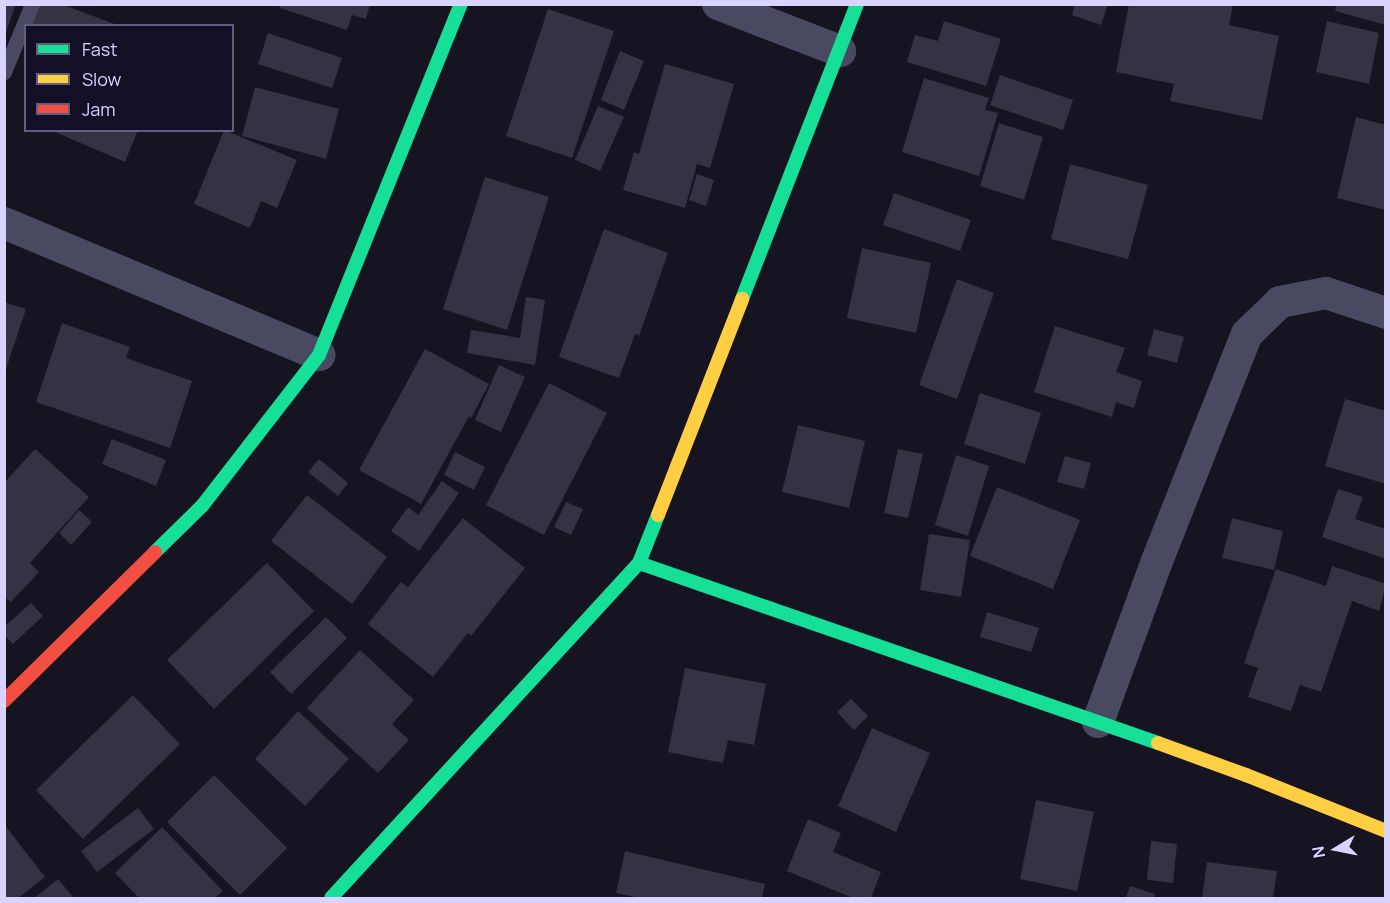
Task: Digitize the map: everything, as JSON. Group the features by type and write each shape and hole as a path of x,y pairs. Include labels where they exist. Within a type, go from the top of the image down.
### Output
{"street":[{"path":"4,701 202,506 319,355 461,4"},
{"path":"718,4 840,51"},
{"path":"331,898 639,563 857,4"},
{"path":"4,223 319,355"},
{"path":"1098,722 1247,334 1280,302 1326,293 1386,313"},
{"path":"639,563 1246,775 1386,831"}],"lane":[{"path":"4,72 32,4"}],"building":[{"path":"4,4 16,4 5,35 4,35"},
{"path":"38,4 61,4 115,24 32,24"},
{"path":"281,4 370,4 366,19 352,15 347,30 280,8"},
{"path":"1075,4 1108,4 1101,25 1072,15"},
{"path":"1129,4 1233,4 1229,25 1279,36 1262,120 1170,101 1174,84 1116,72"},
{"path":"1337,4 1386,4 1386,25 1335,11"},
{"path":"548,9 614,31 572,158 506,136"},
{"path":"944,21 1001,39 986,86 907,62 915,35 938,41"},
{"path":"1327,21 1379,33 1369,84 1316,72"},
{"path":"268,33 342,58 332,88 258,64"},
{"path":"620,51 644,61 624,110 601,100"},
{"path":"665,64 734,84 710,168 697,164 685,208 623,190 634,152 639,154"},
{"path":"1000,75 1073,100 1063,130 990,105"},
{"path":"924,78 989,98 985,110 998,113 979,176 902,152"},
{"path":"255,87 339,109 326,159 242,136"},
{"path":"598,106 624,117 600,171 575,160"},
{"path":"1356,117 1386,125 1386,210 1337,198"},
{"path":"999,123 1043,137 1024,200 980,186"},
{"path":"55,132 137,132 125,162"},
{"path":"223,132 229,132 297,160 277,208 261,201 250,228 194,204"},
{"path":"1070,164 1148,185 1128,259 1051,239"},
{"path":"697,174 714,180 706,206 689,200"},
{"path":"485,177 549,197 507,330 443,309"},
{"path":"894,193 971,220 960,251 883,225"},
{"path":"604,229 668,253 639,336 635,334 619,378 559,357"},
{"path":"862,248 931,263 916,333 847,318"},
{"path":"957,279 994,293 957,399 919,385"},
{"path":"526,297 545,300 535,365 467,353 471,330 520,338"},
{"path":"4,302 26,309 5,372 4,372"},
{"path":"62,323 130,347 126,358 192,381 170,448 36,402"},
{"path":"1055,326 1125,348 1116,372 1142,381 1134,408 1116,402 1112,417 1034,392"},
{"path":"1154,329 1184,337 1177,363 1147,355"},
{"path":"425,349 489,384 421,504 359,470"},
{"path":"499,365 525,377 501,432 475,420"},
{"path":"549,383 607,413 544,535 486,505"},
{"path":"980,393 1041,413 1025,464 964,444"},
{"path":"1345,399 1386,411 1386,484 1325,466"},
{"path":"798,425 865,441 849,508 782,492"},
{"path":"112,439 166,460 156,486 102,464"},
{"path":"35,449 89,497 30,563 39,572 11,602 4,597 4,483"},
{"path":"898,449 923,454 908,518 884,513"},
{"path":"455,452 485,467 474,490 444,475"},
{"path":"956,455 989,466 968,536 935,525"},
{"path":"1065,456 1091,463 1084,489 1057,482"},
{"path":"319,459 348,483 338,496 308,472"},
{"path":"442,481 459,493 419,551 391,531 408,507 418,515"},
{"path":"997,487 1080,520 1053,589 970,556"},
{"path":"1338,489 1363,497 1355,519 1386,529 1386,559 1322,537"},
{"path":"307,495 387,557 352,604 271,541"},
{"path":"566,502 583,509 571,535 554,527"},
{"path":"79,510 92,522 71,545 59,533"},
{"path":"463,518 525,568 471,636 468,633 433,677 368,624 401,582 408,587"},
{"path":"1232,518 1283,531 1274,570 1222,558"},
{"path":"929,534 970,540 961,597 920,590"},
{"path":"267,563 314,611 214,709 167,660"},
{"path":"1332,566 1386,584 1379,611 1352,601 1321,692 1300,685 1291,711 1248,697 1258,668 1244,663 1276,569 1326,586"},
{"path":"31,603 43,616 13,644 4,635 4,627"},
{"path":"987,612 1039,628 1031,652 980,637"},
{"path":"326,617 347,638 291,694 270,672"},
{"path":"360,650 414,700 392,724 409,740 378,773 307,708"},
{"path":"685,668 766,684 754,745 728,740 723,763 668,752"},
{"path":"133,695 180,744 83,839 36,790"},
{"path":"851,699 868,716 854,730 837,712"},
{"path":"298,711 349,759 305,806 255,759"},
{"path":"872,728 930,753 896,832 838,806"},
{"path":"214,775 287,848 240,895 167,822"},
{"path":"1036,800 1094,812 1077,891 1020,879"},
{"path":"138,808 154,829 97,872 81,851"},
{"path":"808,819 841,833 833,852 881,872 871,898 853,898 787,871"},
{"path":"4,824 45,877 18,898 4,898"},
{"path":"162,827 223,891 215,898 139,898 115,873"},
{"path":"1151,841 1177,844 1173,883 1147,880"},
{"path":"625,851 765,884 762,898 640,898 616,893"},
{"path":"1207,862 1277,871 1273,898 1202,898"},
{"path":"58,879 74,898 34,898"},
{"path":"1130,886 1155,894 1154,898 1126,898"}],"traffic: fast":[{"path":"155,552 202,506 319,355 461,4"},
{"path":"742,299 857,4"},
{"path":"331,898 639,563 658,515"},
{"path":"639,563 1158,743"}],"traffic: slow":[{"path":"658,515 742,299"},
{"path":"1158,743 1246,775 1386,831"}],"traffic: jam":[{"path":"4,701 155,552"}]}
